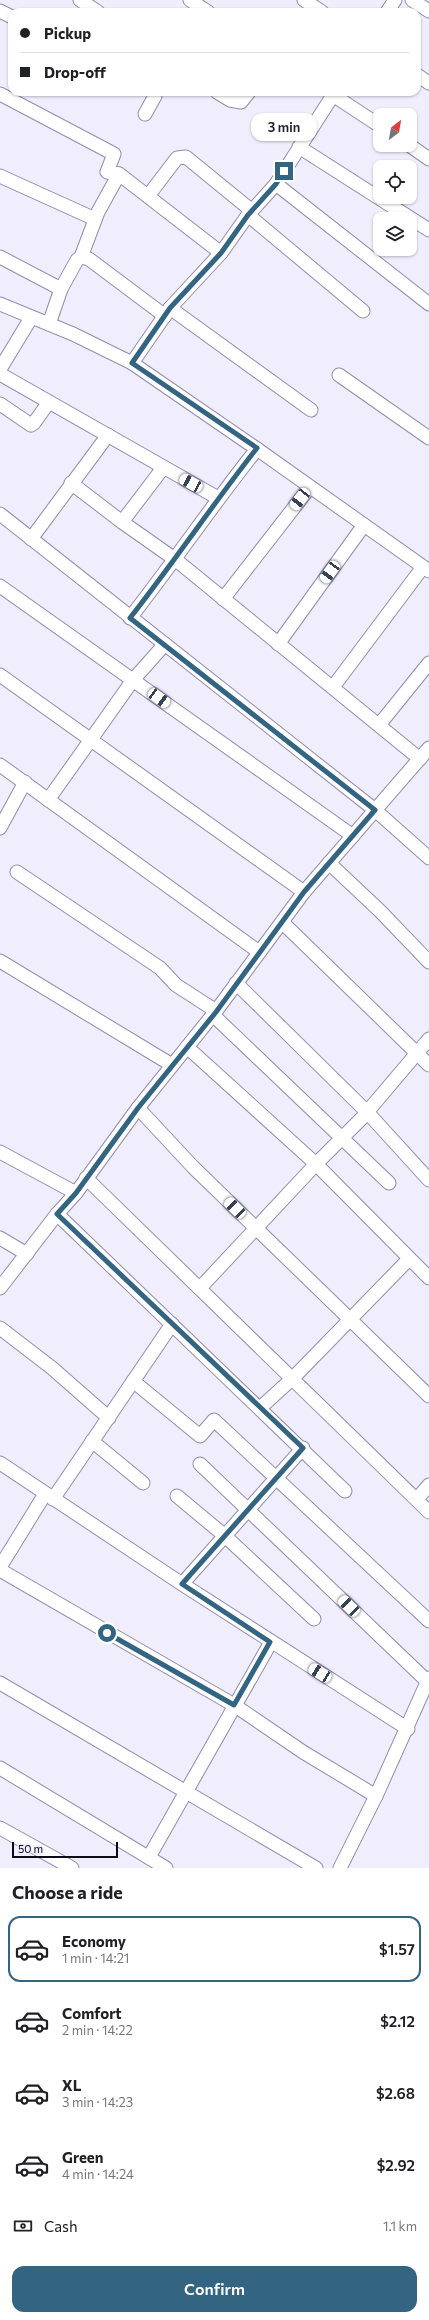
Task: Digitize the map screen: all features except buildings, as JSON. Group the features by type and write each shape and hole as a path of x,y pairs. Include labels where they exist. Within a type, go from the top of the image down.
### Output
{"street":[{"path":"80,0 92,8"},
{"path":"190,0 202,8"},
{"path":"412,0 429,11"},
{"path":"0,94 114,154 107,172 119,174 221,253"},
{"path":"146,114 153,96"},
{"path":"224,96 230,100 241,102 246,96"},
{"path":"132,363 168,312 221,253 250,213 276,184 332,96"},
{"path":"338,96 373,121"},
{"path":"299,147 429,230"},
{"path":"417,150 429,158"},
{"path":"148,196 177,158 186,157 363,311"},
{"path":"49,324 61,289 77,260 81,257 95,219 119,174"},
{"path":"0,176 95,219"},
{"path":"276,184 429,304"},
{"path":"0,257 61,289"},
{"path":"81,257 88,259 168,312 311,410"},
{"path":"0,304 31,318 49,324 132,363 257,448 426,569 333,687"},
{"path":"0,369 31,318"},
{"path":"0,374 108,434 163,468 218,498"},
{"path":"339,375 429,438"},
{"path":"0,404 31,425 49,402"},
{"path":"31,538 108,434"},
{"path":"130,618 176,560 218,498 257,448"},
{"path":"122,522 163,468"},
{"path":"0,1288 57,1214 76,1193 138,1108 214,1013 259,952 283,923 304,892 426,752 379,725 176,560 122,522 71,483"},
{"path":"224,599 310,487"},
{"path":"0,514 375,810 429,858"},
{"path":"278,644 364,525"},
{"path":"0,586 352,836"},
{"path":"48,800 92,740 133,680 165,644"},
{"path":"379,725 429,663"},
{"path":"0,675 304,892"},
{"path":"0,765 259,952"},
{"path":"0,828 25,782"},
{"path":"329,863 380,911 429,962"},
{"path":"17,872 160,968 176,985 214,1013 389,1183"},
{"path":"283,923 429,1065"},
{"path":"0,961 172,1065"},
{"path":"236,983 367,1112 429,1180"},
{"path":"200,1288 316,1164 367,1112 429,1039"},
{"path":"187,1047 316,1164 429,1278"},
{"path":"138,1108 256,1228 429,1396"},
{"path":"0,1152 76,1193"},
{"path":"86,1178 429,1512"},
{"path":"57,1214 303,1448 345,1491"},
{"path":"0,1238 27,1254"},
{"path":"260,1408 293,1378 409,1259"},
{"path":"0,1567 49,1497 109,1418 172,1324"},
{"path":"0,1328 52,1368 109,1418"},
{"path":"133,1381 200,1436 214,1420 429,1621"},
{"path":"92,1441 143,1483"},
{"path":"182,1584 303,1448"},
{"path":"0,1464 270,1642 408,1729"},
{"path":"200,1464 428,1680 408,1729 340,1868"},
{"path":"416,1499 429,1485"},
{"path":"177,1496 225,1536 314,1619"},
{"path":"0,1570 234,1705 303,1752 376,1796"},
{"path":"149,1857 270,1642"},
{"path":"0,1683 316,1868"},
{"path":"0,1768 166,1868"},
{"path":"0,1828 72,1868"}],"route":[{"path":"107,1633 234,1705 270,1642 182,1584 303,1448 57,1214 76,1193 138,1108 216,1012 259,952 283,923 304,892 375,810 148,630 130,618 176,560 218,498 257,448 132,363 170,308 221,253 248,215 276,184 284,171"}]}
